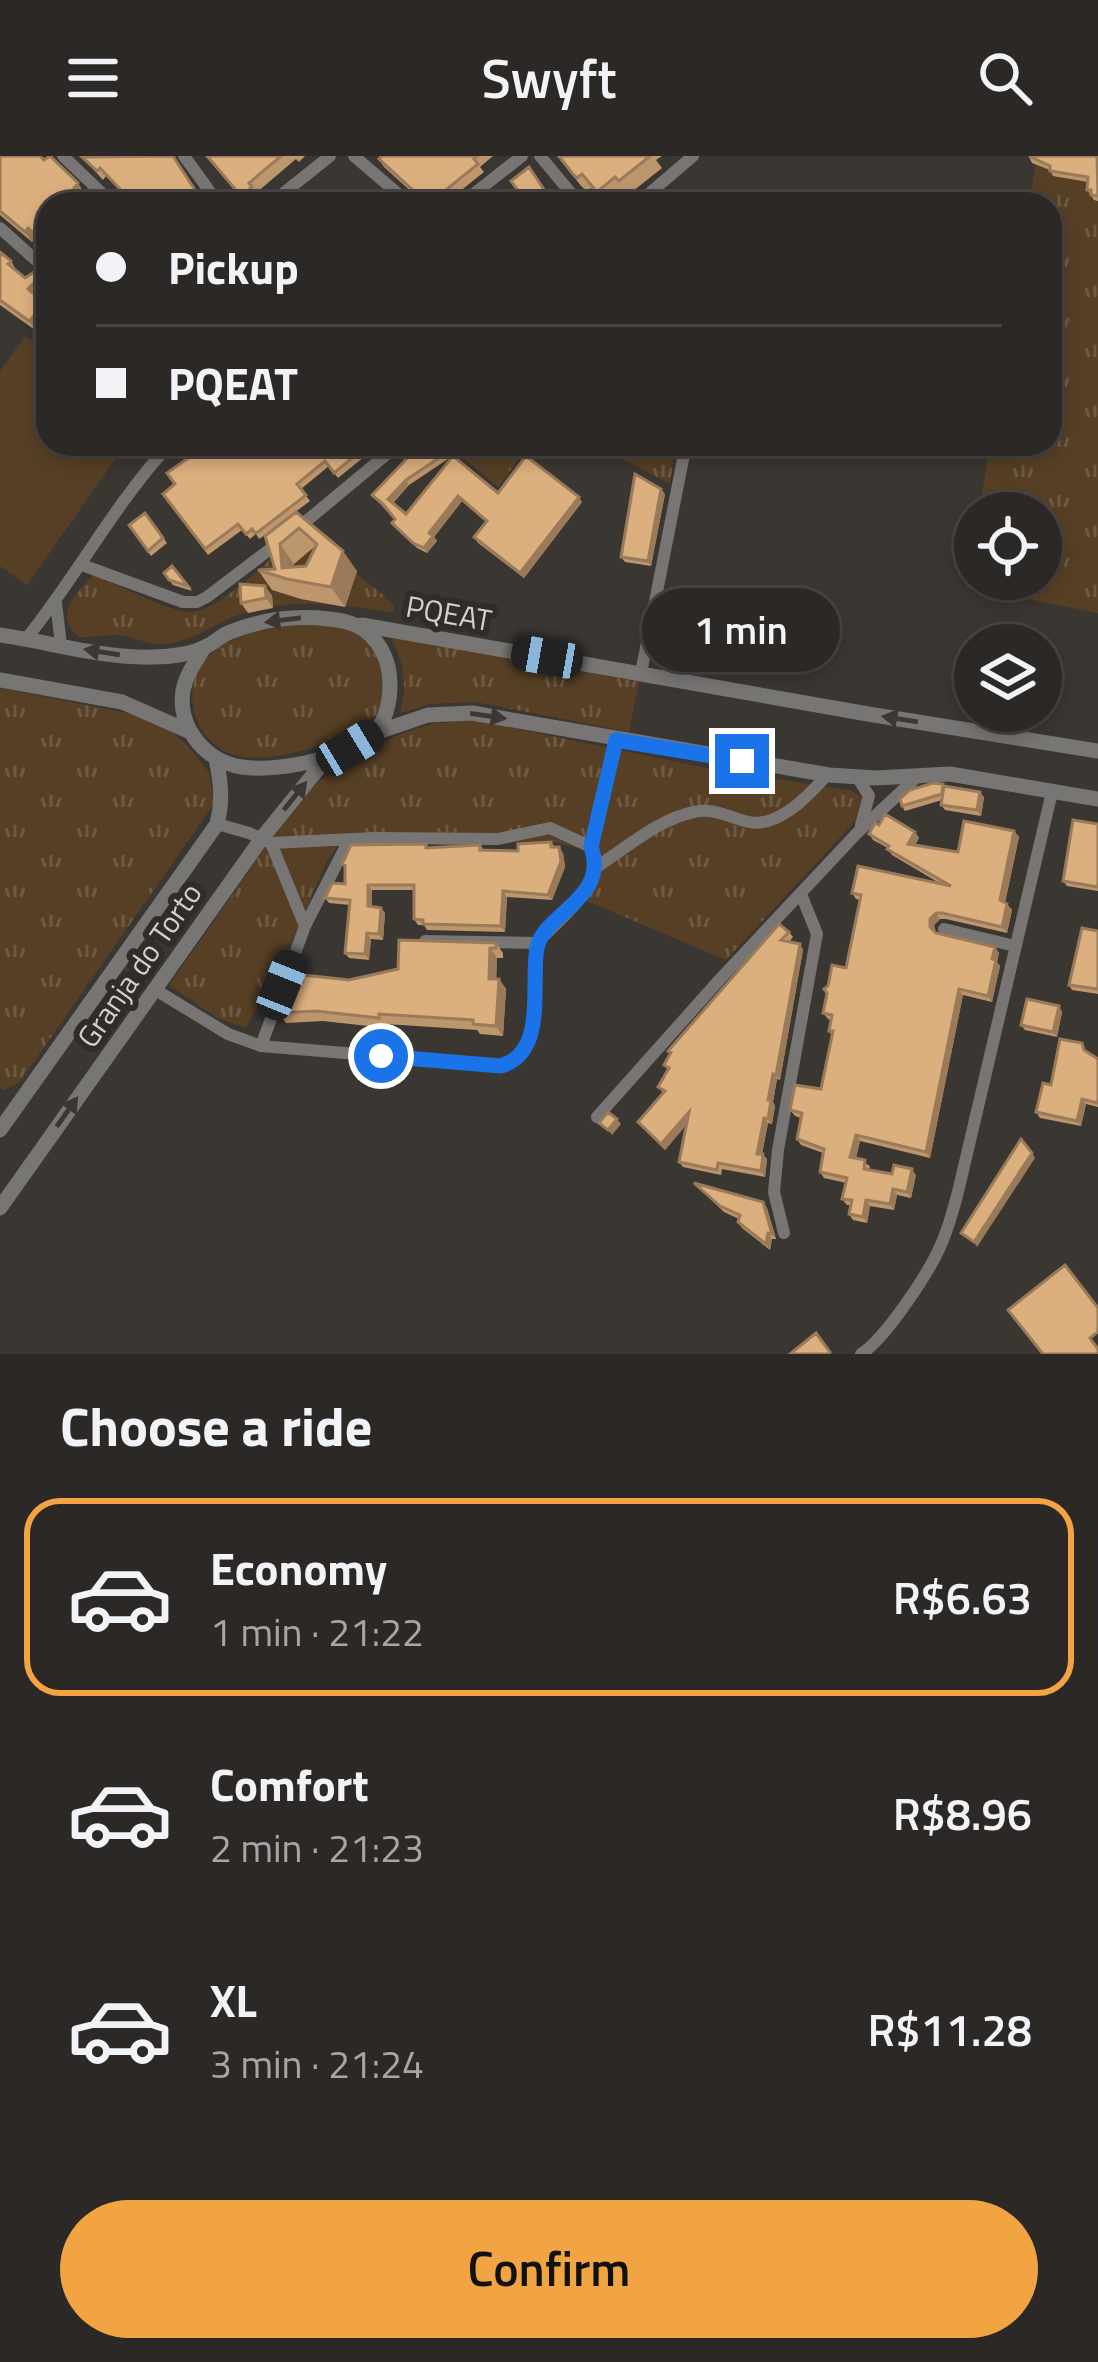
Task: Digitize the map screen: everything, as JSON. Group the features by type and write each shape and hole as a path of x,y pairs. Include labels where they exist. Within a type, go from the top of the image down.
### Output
{"street":[{"path":"63,156 100,192"},
{"path":"184,156 210,192"},
{"path":"285,192 330,156"},
{"path":"476,192 522,156"},
{"path":"540,156 570,192"},
{"path":"651,192 693,156"},
{"path":"358,157 397,192"},
{"path":"0,228 36,261"},
{"path":"26,639 160,456"},
{"path":"82,565 184,602 197,602 317,514 385,456"},
{"path":"641,674 684,456"},
{"path":"56,602 61,645"},
{"path":"0,634 148,658 204,648 225,634 286,617 358,624 380,647 389,672 386,709 374,734"},
{"name":"PQEAT","path":"358,624 1098,751"},
{"path":"188,731 183,692 186,677 204,648"},
{"path":"0,680 122,702 188,731 216,759 255,769 328,758 374,734 428,716 472,713 827,775 950,775 1098,800"},
{"path":"595,868 591,847 616,740"},
{"name":"Granja do Torto","path":"0,1208 154,989 328,758"},
{"path":"216,759 222,805 217,824 267,840 498,839 550,828 591,847"},
{"path":"154,989 228,1034 261,1046 501,1066 513,1063 524,1053 534,1015 537,943 585,890 595,868 690,812 728,814 753,823 773,820 827,775"},
{"path":"597,1117 721,978 919,775"},
{"path":"858,778 869,796 859,832"},
{"path":"865,1351 892,1322 943,1243 1052,792"},
{"name":"Granja do Torto","path":"0,1130 217,824"},
{"path":"267,840 305,926"},
{"path":"261,1046 305,926 349,841"},
{"path":"784,1232 774,1192 776,1163 818,934 801,894"},
{"path":"944,929 1015,946"},
{"path":"418,940 537,943"}],"green space":[{"path":"1037,156 1098,156 1098,613 1032,600 1062,600 1062,492 982,492 988,456 1062,456 1062,192 1031,192"},
{"path":"25,336 36,344 36,456 118,456 27,585 0,566 0,371"},
{"path":"461,456 521,456 498,487"},
{"path":"617,456 674,456 670,484"},
{"path":"304,532 382,594 394,610 279,606 241,614 162,644 120,635 79,637 71,629 70,604 94,574 170,608 191,612 216,603"},
{"path":"308,624 348,630 375,654 385,687 373,718 331,742 274,756 244,757 213,742 202,730 192,699 200,667 212,653 245,635"},
{"path":"388,633 639,682 629,732 476,702 431,704 400,713 403,672"},
{"path":"0,688 136,715 169,730 209,772 214,804 19,1083 4,1090 0,1088"},
{"path":"474,720 716,770 850,790 863,798 859,817 726,960 575,896 588,885 589,851 558,843 342,840 327,861 282,963 246,1028 217,1018 169,985 288,815 319,781 405,732"}],"building":[{"path":"0,156 40,156 44,160 50,156 78,183 71,192 36,192 36,235 0,211"},
{"path":"173,156 196,192 123,192 82,157"},
{"path":"207,156 281,156 249,183 252,187 238,192"},
{"path":"478,156 474,159 478,164 443,192 415,192 379,159"},
{"path":"559,156 650,156 597,192"},
{"path":"1029,156 1097,156 1098,196 1087,190 1088,177 1050,171 1050,166"},
{"path":"529,167 546,192 519,192 511,181"},
{"path":"0,252 25,278 36,271 36,280 28,289 36,296 36,314 29,321 0,300"},
{"path":"191,456 355,456 334,473 325,461 297,484 306,495 258,532 252,529 246,534 238,524 205,549 163,494 175,484 167,473"},
{"path":"409,456 442,456 406,480 388,499 406,514 453,456 498,493 526,456 579,497 520,573 474,537 487,521 458,496 429,533 433,536 424,548 392,523 395,519 372,495"},
{"path":"635,474 661,489 648,561 621,557"},
{"path":"296,512 343,551 331,587 258,570 275,569 265,536","holes":["299,528 317,544 306,566 282,568 280,544"]},
{"path":"145,513 163,538 148,551 129,525"},
{"path":"172,566 188,586 169,580 164,573"},
{"path":"240,584 265,586 266,598 241,603"},
{"path":"943,784 942,794 902,806 900,799 910,790"},
{"path":"944,786 980,792 977,810 941,805"},
{"path":"885,814 915,832 908,844 958,852 964,821 1014,831 1000,900 1007,904 1002,927 942,913 930,919 936,933 995,947 988,996 959,989 926,1152 856,1135 850,1157 865,1160 864,1169 892,1174 894,1165 912,1169 907,1192 893,1189 890,1204 866,1200 863,1217 849,1214 852,1200 842,1199 847,1178 820,1172 824,1149 797,1139 802,1113 790,1110 795,1085 821,1089 833,1031 829,1031 832,1015 823,1013 824,989 832,965 846,968 861,895 852,893 858,866 951,886 869,834"},
{"path":"1073,820 1098,824 1098,887 1063,881"},
{"path":"551,842 551,847 559,847 561,861 548,895 503,891 501,926 423,924 414,919 414,885 368,885 368,906 381,908 379,934 367,933 365,954 345,953 350,900 325,898 332,883 345,884 342,864 351,845 480,845 480,850 518,851 518,844"},
{"path":"779,924 789,932 781,940 800,944 768,1119 764,1118 757,1154 763,1154 761,1171 718,1163 717,1170 679,1162 689,1112 661,1144 638,1122 665,1091 658,1087 669,1068 664,1065 668,1051"},
{"path":"1082,928 1098,931 1098,989 1069,985"},
{"path":"399,940 496,943 496,948 490,948 489,979 499,979 496,1026 473,1024 473,1020 379,1014 379,1018 316,1011 279,1013 286,980 302,982 303,975 349,980 398,969"},
{"path":"1027,999 1059,1006 1053,1032 1021,1025"},
{"path":"1060,1039 1082,1043 1098,1059 1098,1103 1082,1099 1077,1121 1036,1112 1043,1083 1051,1085"},
{"path":"608,1112 617,1119 608,1130 599,1123"},
{"path":"1021,1139 1032,1153 974,1242 961,1233"},
{"path":"694,1183 763,1202 772,1234 768,1233 766,1244 738,1222 740,1215 720,1206"},
{"path":"1065,1265 1098,1308 1098,1332 1090,1338 1098,1354 1043,1354 1008,1310"},
{"path":"816,1333 830,1352 790,1354"}],"route":[{"path":"381,1056 501,1066 524,1053 534,1015 537,943 590,884 595,868 591,847 616,740 742,761"}]}
